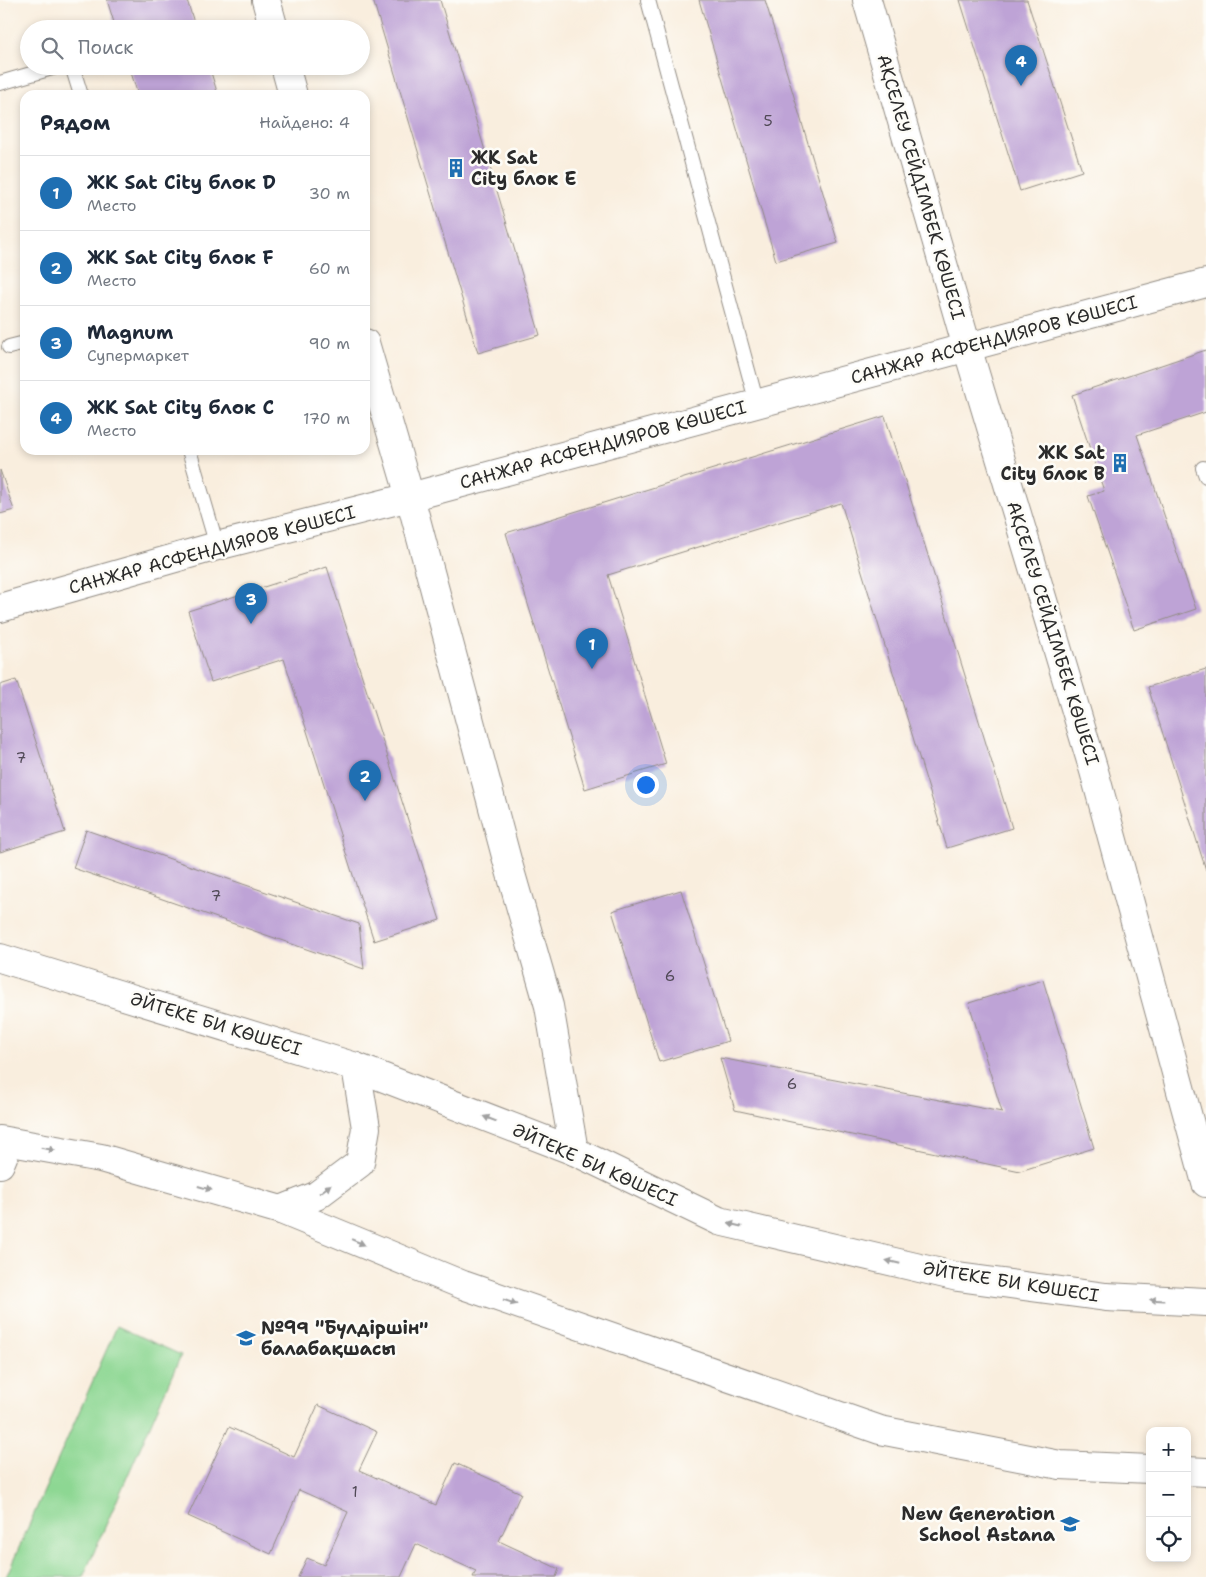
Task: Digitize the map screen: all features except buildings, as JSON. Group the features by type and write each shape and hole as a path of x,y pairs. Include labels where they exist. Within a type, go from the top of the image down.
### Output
{"street":[{"path":"266,0 272,20"},
{"name":"АҚСЕЛЕУ СЕЙДІМБЕК КӨШЕСІ","path":"867,0 967,347 1094,771 1206,1182"},
{"path":"287,75 292,90"},
{"name":"САНЖАР АСФЕНДИЯРОВ КӨШЕСІ","path":"0,608 217,546 410,497 1206,283"},
{"path":"370,360 410,497 507,860 549,1006 574,1151"},
{"name":"ӘЙТЕКЕ БИ КӨШЕСІ","path":"0,958 356,1066 574,1151 719,1221 958,1277 1106,1297 1206,1302"},
{"path":"281,1210 316,1196 360,1164 366,1128 356,1066"},
{"path":"3,1149 101,1158 281,1210 463,1285 880,1430 1060,1465 1146,1469"},
{"path":"1191,1471 1206,1472"}],"lane":[{"path":"648,0 757,404"},
{"path":"0,83 28,75"},
{"path":"75,75 79,90"},
{"path":"9,347 20,344"},
{"path":"190,455 217,546"}],"green space":[{"path":"117,1326 181,1355 83,1577 6,1577"}],"place":[{"name":"ЖК Sat City блок C","path":"1021,86"},
{"name":"ЖК Sat City блок E","path":"456,168"},
{"name":"ЖК Sat City блок B","path":"1120,463"},
{"name":"Magnum","path":"251,624"},
{"name":"ЖК Sat City блок D","path":"592,669"},
{"name":"ЖК Sat City блок F","path":"365,801"},
{"name":"№99 \"Бүлдіршін\" балабақшасы","path":"246,1338"},
{"name":"New Generation School Astana","path":"1070,1524"}]}
